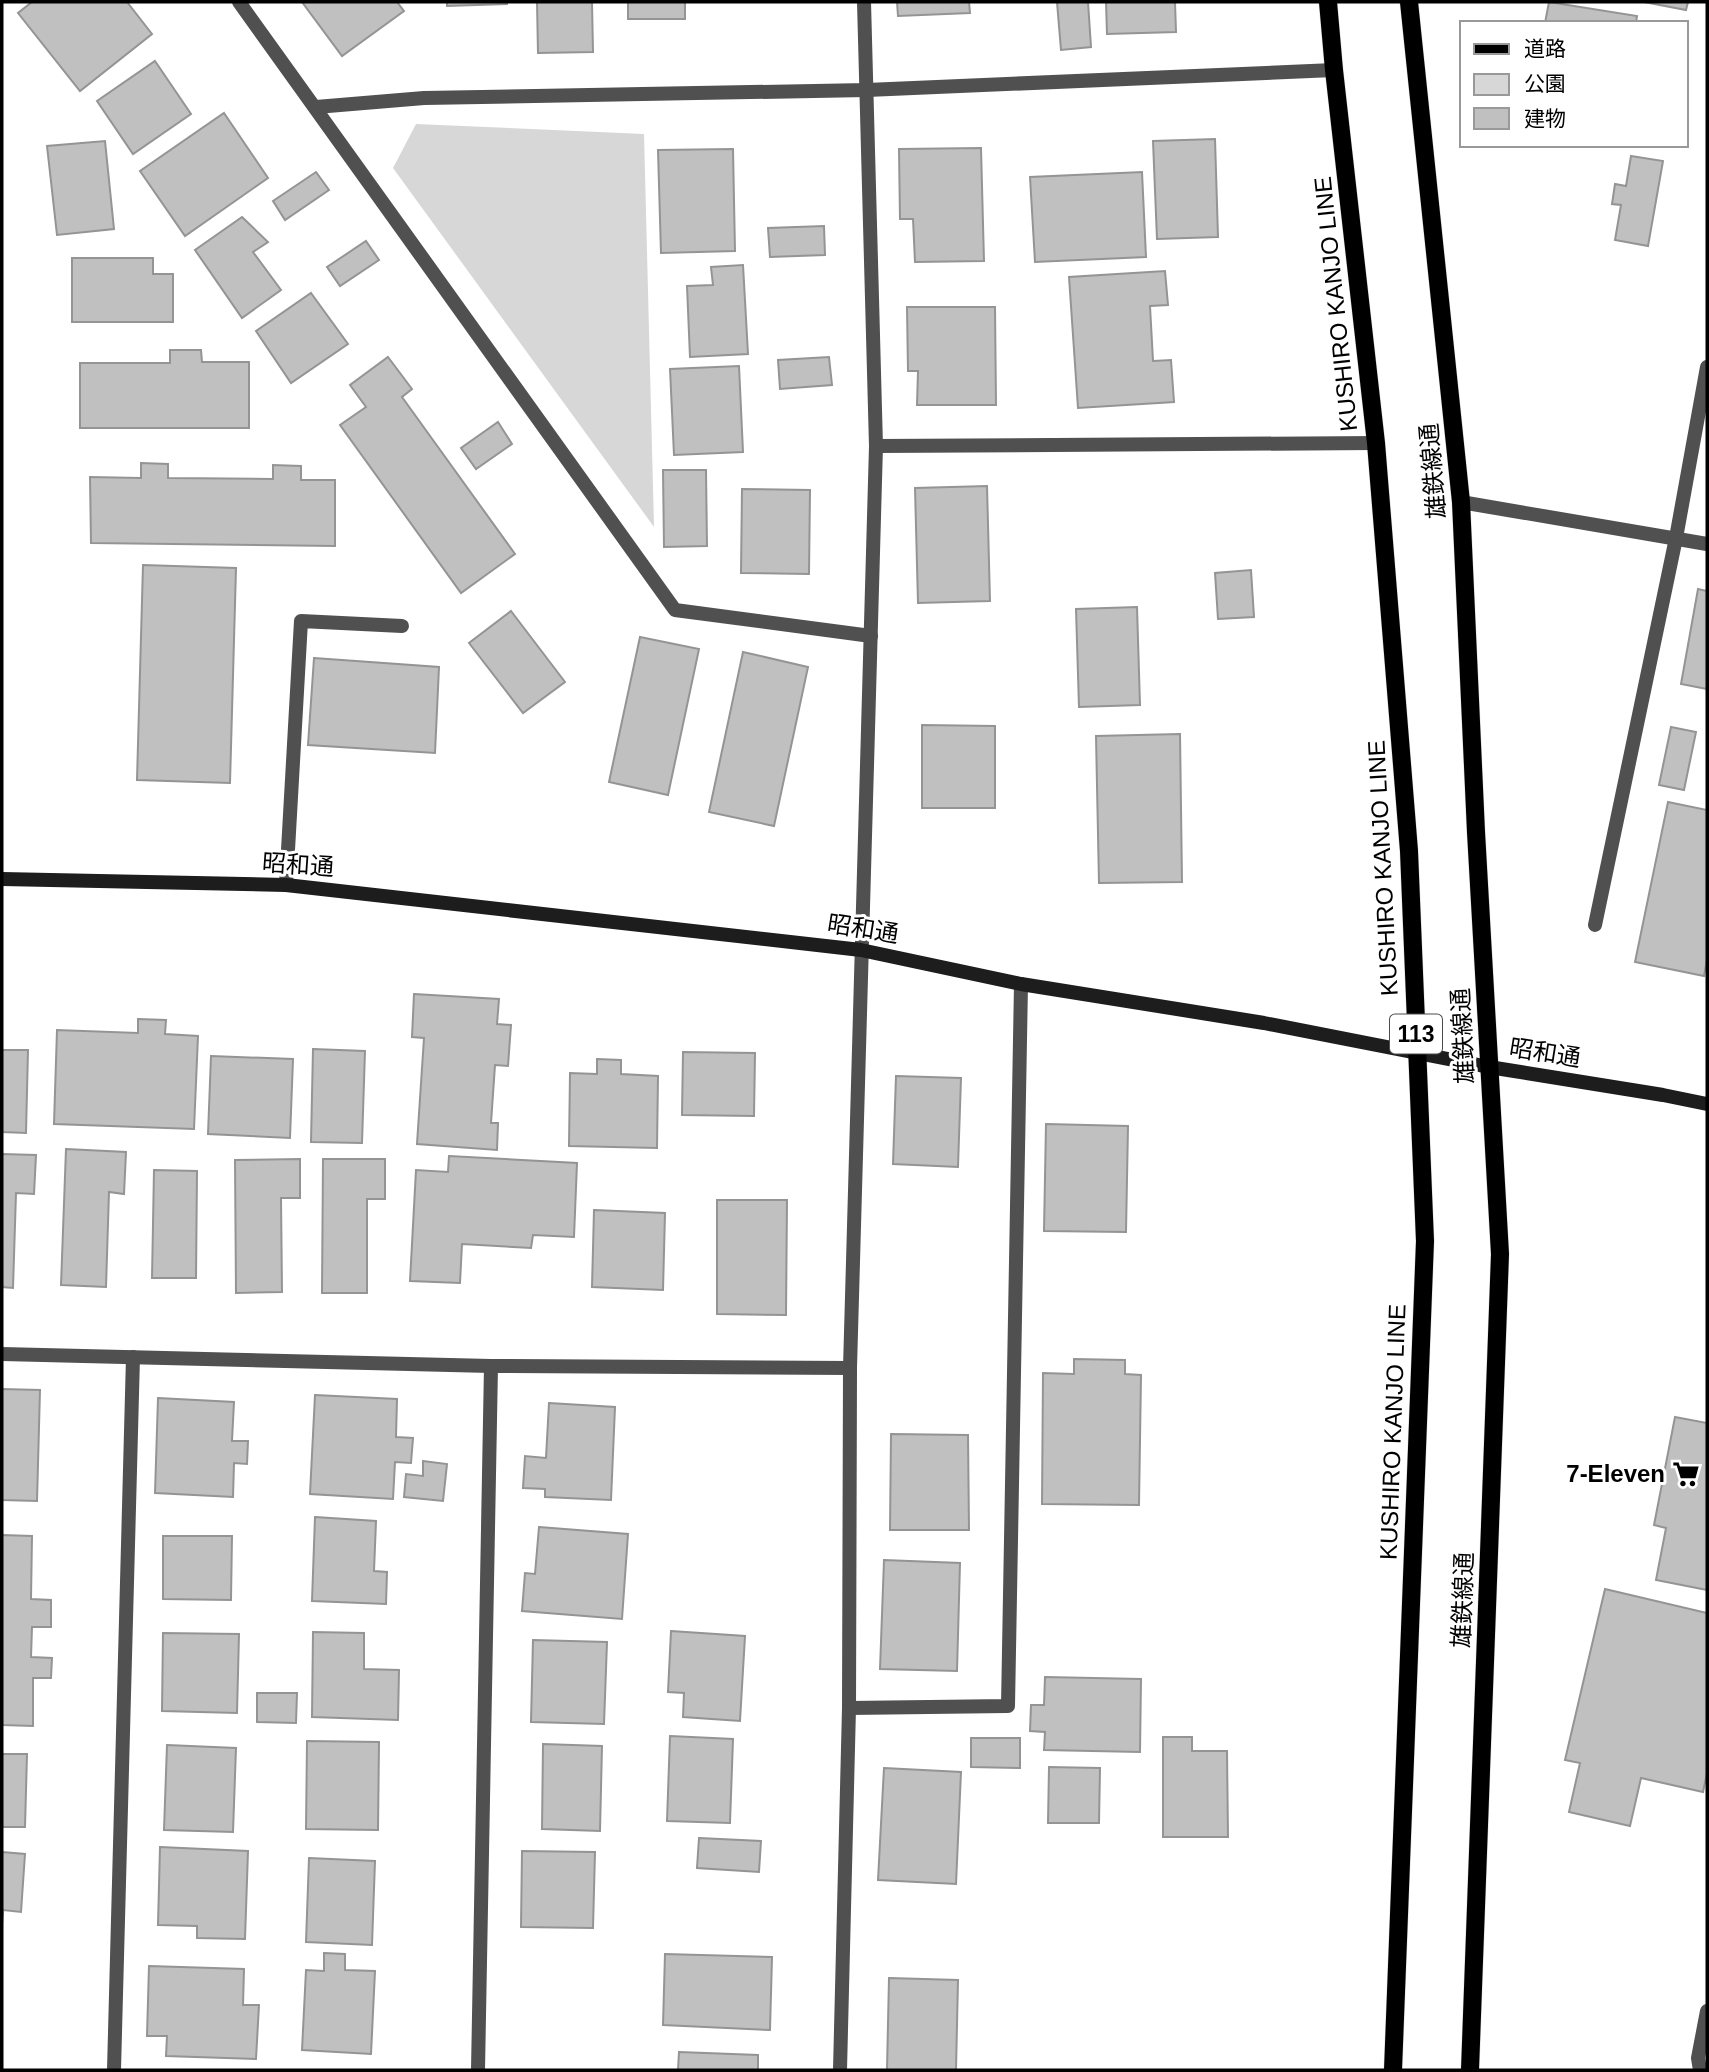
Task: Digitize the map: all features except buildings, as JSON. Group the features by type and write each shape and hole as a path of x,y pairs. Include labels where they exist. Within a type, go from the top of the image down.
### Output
{"main road":[{"name":"KUSHIRO KANJO LINE","path":"1328,2 1376,443 1409,851 1425,1241 1393,2070"},
{"name":"雄鉄線通","path":"1409,2 1461,502 1476,844 1500,1254 1470,2070"}],"street":[{"path":"239,2 675,610 871,636"},
{"path":"840,2070 849,1708 850,1368 876,446 864,2"},
{"path":"316,107 424,98 867,90 1334,70"},
{"path":"1595,925 1676,538 1707,367"},
{"path":"876,446 1376,443"},
{"path":"1461,502 1707,544"},
{"path":"286,885 301,621 402,626"},
{"name":"昭和通","path":"2,879 286,885 861,950 1021,984 1264,1023 1489,1067 1707,1104"},
{"path":"849,1708 1008,1706 1021,984"},
{"path":"2,1354 491,1366 850,1368"},
{"path":"114,2070 134,1357"},
{"path":"478,2070 491,1366"},
{"path":"1700,2070 1698,2058 1707,2011"}],"green space":[{"path":"416,124 644,134 654,527 393,168"}],"place":[{"name":"7-Eleven","path":"1686,1474"}]}
